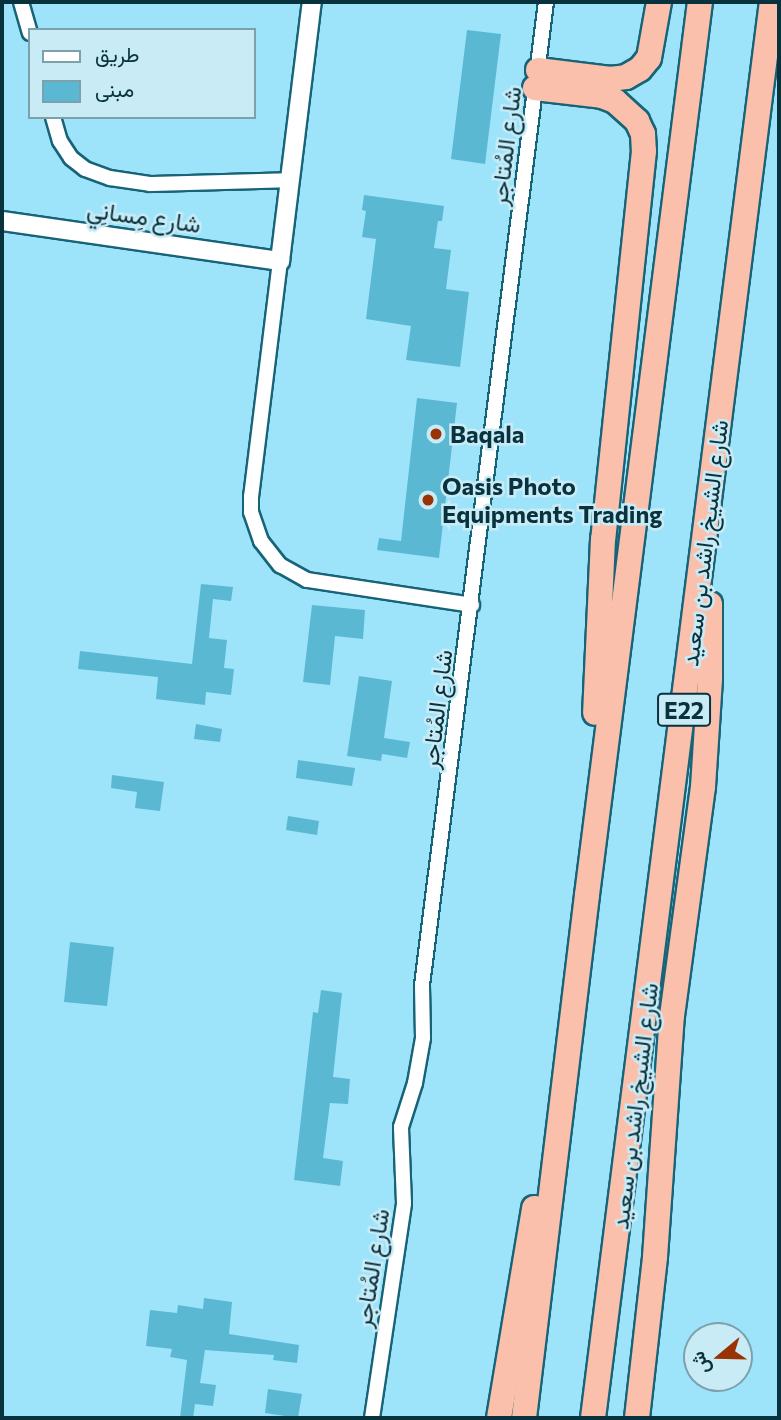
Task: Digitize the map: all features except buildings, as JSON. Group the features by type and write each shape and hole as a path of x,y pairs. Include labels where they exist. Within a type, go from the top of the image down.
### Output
{"highway":[{"path":"537,79 610,79 626,77 640,69 649,58 659,2"},
{"path":"524,1418 700,2"},
{"name":"شارع الشيخ راشد بن سعيد","path":"593,1418 772,2"},
{"path":"537,79 615,101 637,121 644,151 603,539 587,895"},
{"path":"637,1418 654,1257 671,1016 703,787 710,678 706,527"},
{"path":"499,1418 581,949"}],"street":[{"path":"21,2 29,28"},
{"path":"312,2 251,512 261,541 280,565 307,580 472,605"},
{"name":"شارع المُتاجر","path":"372,1418 404,1203 401,1127 415,1083 423,1038 422,985 546,2"},
{"path":"54,119 60,141 71,158 85,169 110,178 150,184 289,180"},
{"name":"شارع مِسانِي","path":"2,221 280,261"}],"place":[{"name":"Baqala","path":"436,434"},
{"name":"Oasis Photo Equipments Trading","path":"428,500"}]}
